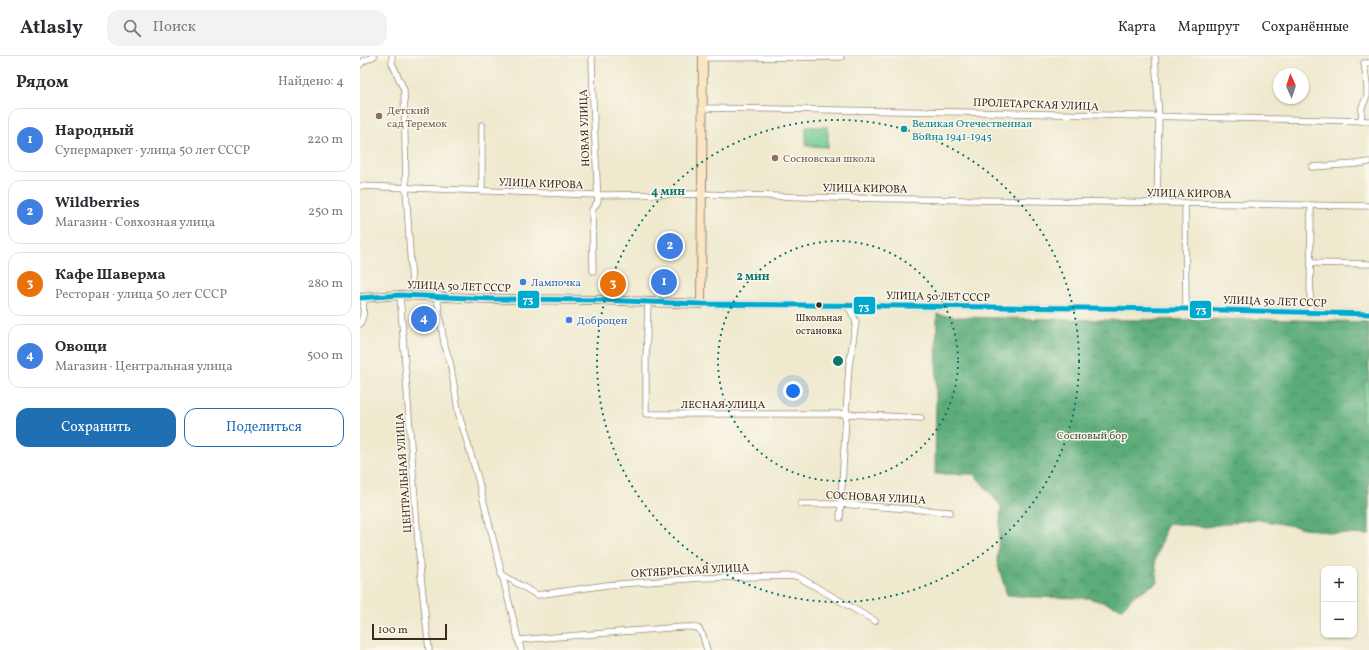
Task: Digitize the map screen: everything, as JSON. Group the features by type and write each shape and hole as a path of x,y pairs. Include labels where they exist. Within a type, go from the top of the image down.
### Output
{"main road":[{"path":"700,304 703,57"},
{"name":"УЛИЦА 50 ЛЕТ СССР","path":"362,297 400,295 700,304"}],"street":[{"path":"360,65 362,62 374,56"},
{"path":"392,56 392,63 404,90 406,188 412,286"},
{"name":"НОВАЯ УЛИЦА","path":"592,56 598,201 592,210 593,270"},
{"path":"1155,56 1159,117 1157,203"},
{"path":"703,57 841,57"},
{"path":"1361,121 1362,107 1368,93 1364,63 1369,63"},
{"name":"ПРОЛЕТАРСКАЯ УЛИЦА","path":"702,108 1369,121"},
{"path":"482,125 482,191"},
{"path":"1312,167 1369,162"},
{"name":"УЛИЦА КИРОВА","path":"360,186 597,195 702,194 838,198 1369,206"},
{"path":"1185,203 1186,309"},
{"path":"1310,313 1311,205"},
{"path":"1311,263 1369,264"},
{"name":"ЦЕНТРАЛЬНАЯ УЛИЦА","path":"400,295 420,568 430,650"},
{"path":"360,324 363,316 362,297"},
{"path":"437,297 444,343 450,362 459,415 477,475 521,650"},
{"name":"ЛЕСНАЯ УЛИЦА","path":"648,302 646,414 847,414 921,418"},
{"name":"УЛИЦА 50 ЛЕТ СССР","path":"700,304 1186,309 1369,314"},
{"path":"840,518 849,364 856,322 848,305"},
{"name":"СОСНОВАЯ УЛИЦА","path":"800,504 841,504 950,512"},
{"name":"ОКТЯБРЬСКАЯ УЛИЦА","path":"501,574 537,595 607,586 700,578 797,576 874,621"},
{"path":"518,640 682,627 699,629 703,636 707,650"}],"green space":[{"path":"806,127 828,127 828,147 806,146"},
{"name":"Сосновый бор","path":"937,314 956,317 1104,320 1260,319 1369,322 1369,535 1332,533 1254,519 1206,527 1167,523 1155,561 1158,582 1135,595 1122,608 1088,598 1007,595 997,562 1001,506 974,474 935,474"},
{"path":"1365,381 1369,381 1369,423 1362,422"}],"transit line":[{"name":"73","path":"360,298 400,295 493,299 598,300 701,304 1186,309 1369,314"}],"place":[{"name":"Детский сад Теремок","path":"379,116"},
{"name":"Великая Отечественная Война 1941-1945","path":"904,129"},
{"name":"Сосновская школа","path":"775,158"},
{"name":"Wildberries","path":"670,246"},
{"name":"Лампочка","path":"523,282"},
{"name":"Народный","path":"664,282"},
{"name":"Кафе Шаверма","path":"613,284"},
{"name":"Школьная остановка","path":"819,305"},
{"name":"Овощи","path":"424,319"},
{"name":"Доброцен","path":"569,320"}]}
